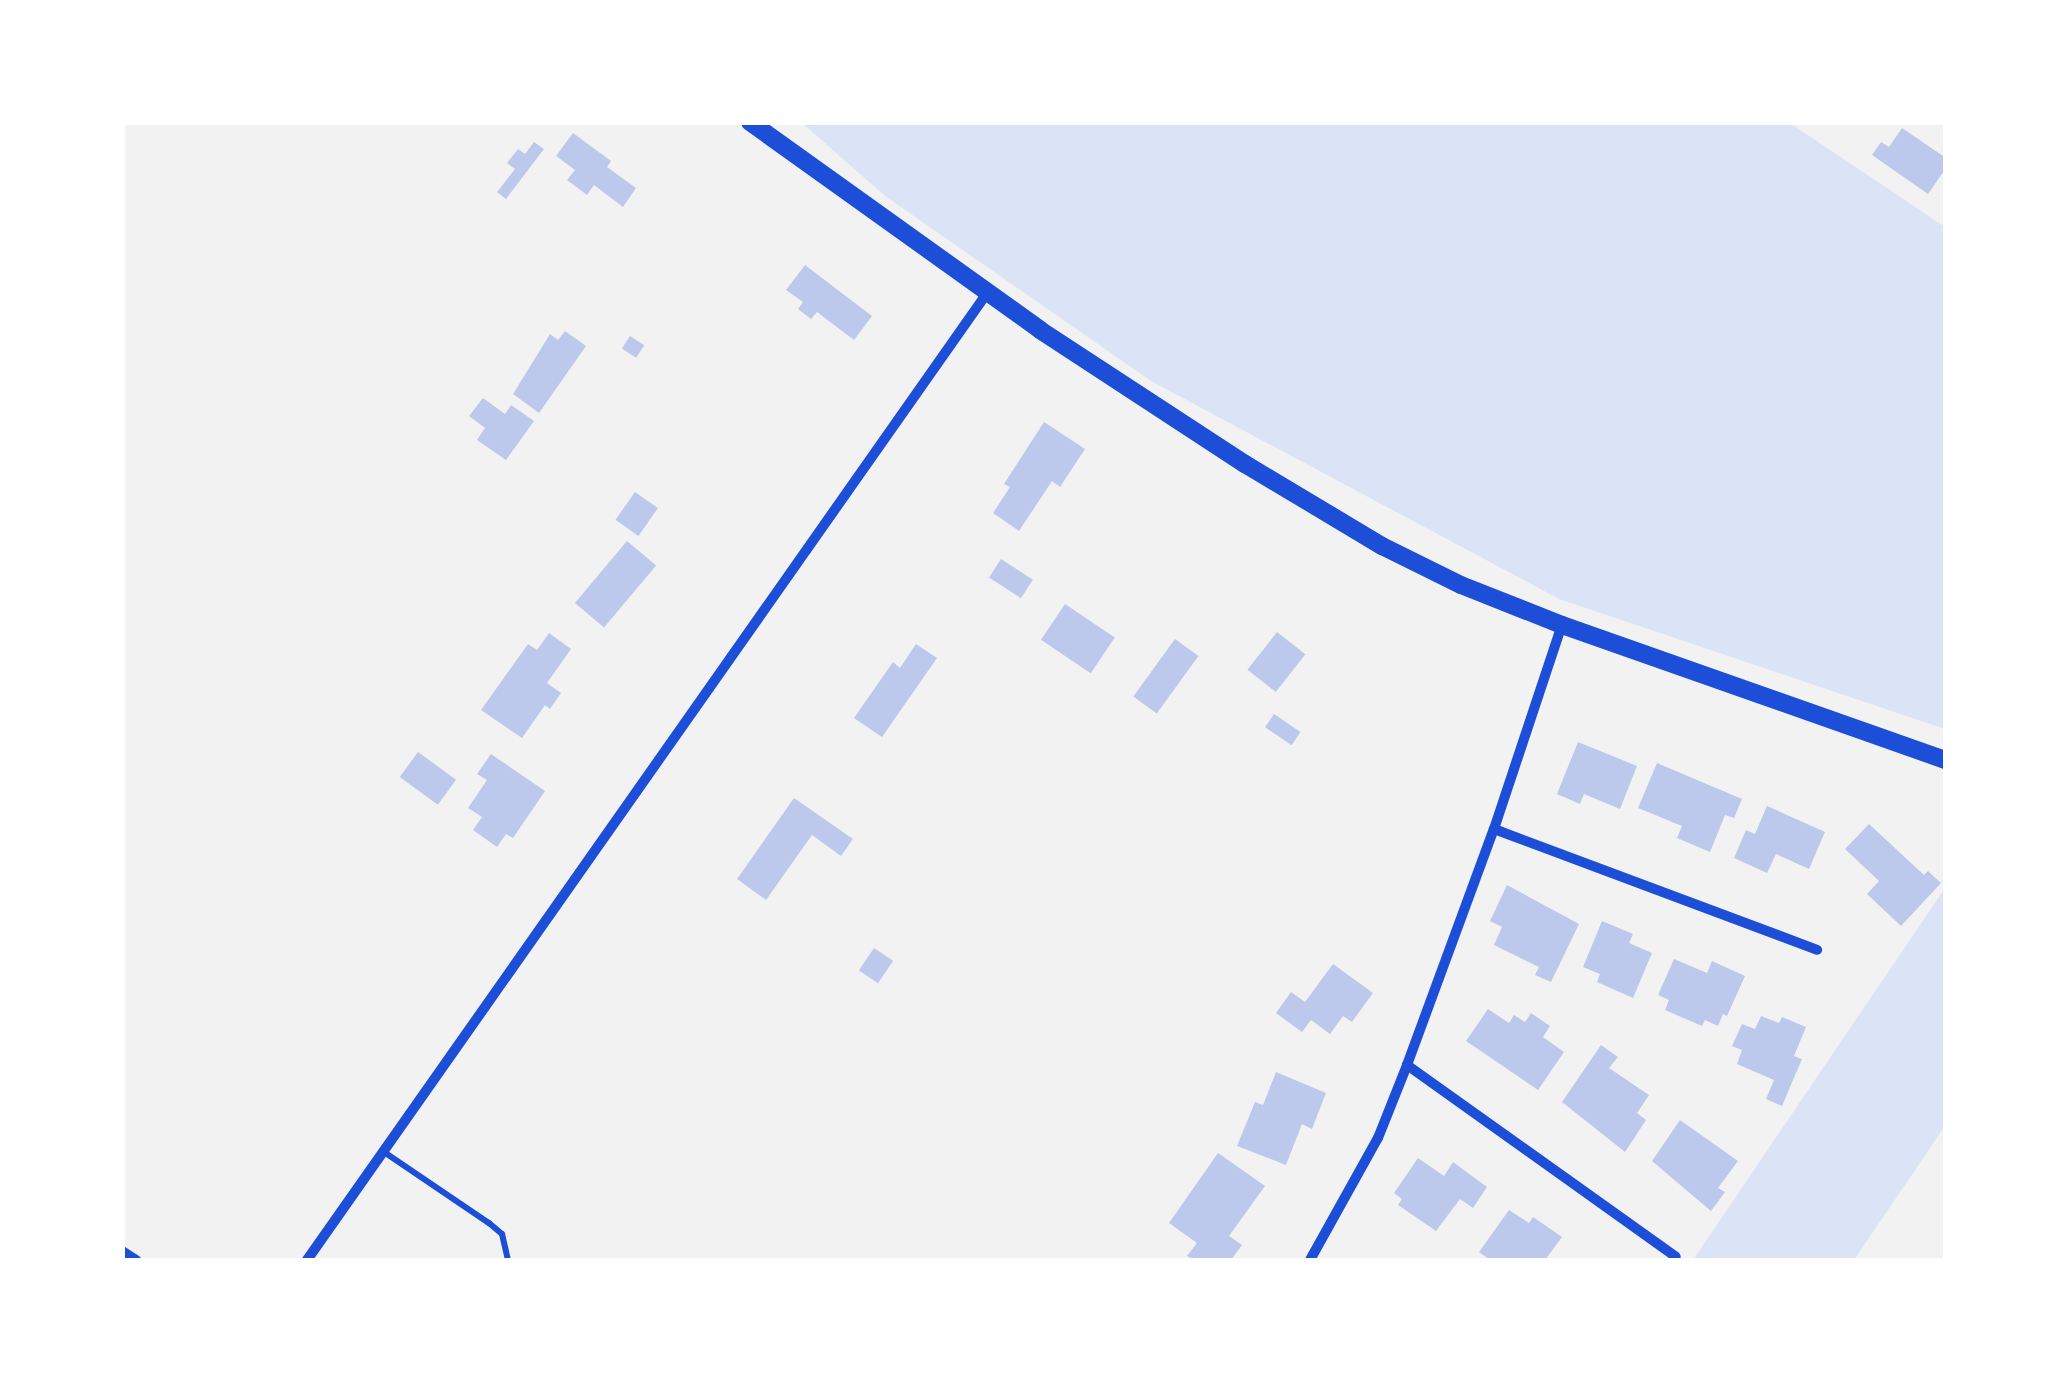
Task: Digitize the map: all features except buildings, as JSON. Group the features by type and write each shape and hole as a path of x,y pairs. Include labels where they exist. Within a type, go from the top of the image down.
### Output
{"main road":[{"path":"750,122 986,293 1213,444 1354,530 1450,580 1562,625 1946,760"}],"street":[{"path":"307,1260 986,293"},
{"path":"1310,1260 1378,1138 1407,1066 1494,829 1562,625"},
{"path":"1494,829 1817,950"},
{"path":"1407,1066 1676,1257"},
{"path":"122,1251 136,1260"}],"lane":[{"path":"384,1152 502,1234 508,1260"}],"shaded area":[{"path":"802,123 1790,123 1945,227 1945,729 1559,599 1151,381 885,196"},
{"path":"1945,888 1945,1126 1854,1260 1693,1260"}]}
